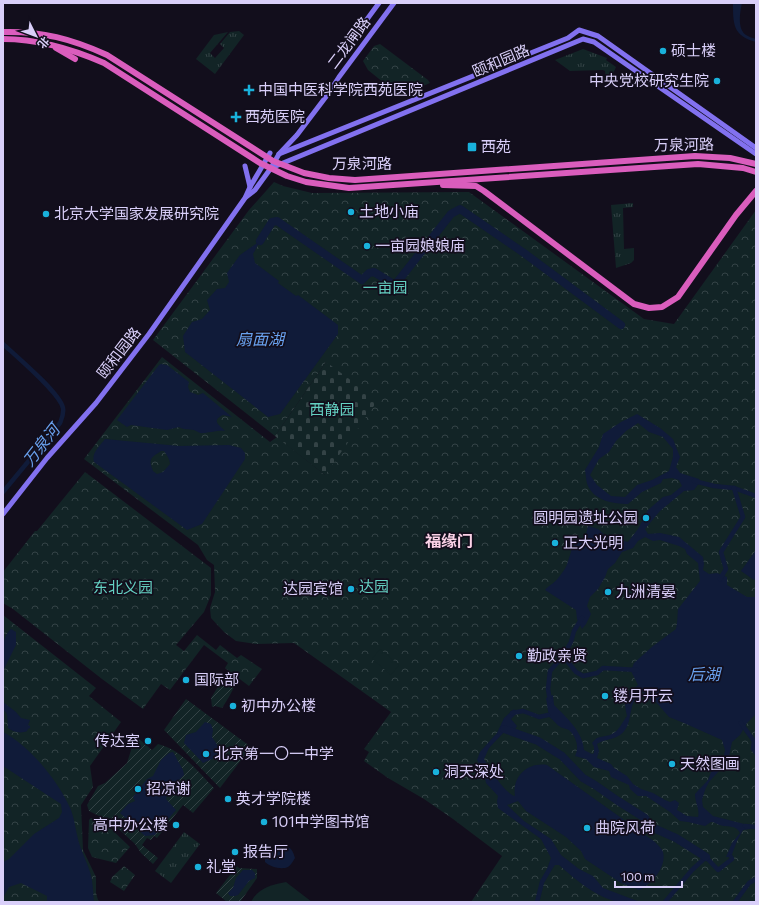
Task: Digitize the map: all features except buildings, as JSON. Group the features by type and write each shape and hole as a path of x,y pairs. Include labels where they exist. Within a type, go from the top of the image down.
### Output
{"highway":[{"name":"万泉河路","path":"3,32 48,35 83,44 107,55 139,77 273,161 304,173 329,178 355,180 695,156 730,158 756,164"},
{"name":"万泉河路","path":"3,39 16,39 46,43 80,52 98,60 250,157 287,176 306,182 349,188 698,164 743,168 756,172"},
{"path":"46,43 75,59"},
{"path":"438,182 446,186 476,186 570,254 634,304 649,308 662,307 678,297 736,215 756,191"}],"main road":[{"name":"二龙闸路","path":"365,22 379,3"},
{"name":"二龙闸路","path":"271,168 279,154 297,135 394,3"},
{"name":"颐和园路","path":"279,154 568,38 579,30 598,36 756,148"},
{"name":"颐和园路","path":"245,198 255,190 271,168 583,39 594,42 756,154"},
{"name":"颐和园路","path":"3,514 43,464 96,403 146,337 245,198 250,186 270,153"},
{"path":"245,166 250,186"}],"green space":[{"path":"239,31 244,35 215,74 196,59 214,35 228,32 210,53 215,58 224,48 220,44 230,32"},
{"path":"380,44 430,83 397,97 394,91 368,70 363,61 374,46"},
{"path":"583,49 607,58 606,60 616,67 610,80 606,80 605,71 603,70 570,71 555,60"},
{"path":"274,182 283,186 312,193 469,192 644,319 674,324 756,210 756,902 471,902 502,856 424,799 388,778 364,761 369,752 364,749 391,712 294,643 256,644 236,641 224,632 211,618 210,608 215,592 214,565 207,560 198,545 84,459 162,357 270,442 277,437 325,475 326,362 275,436 153,340 249,210"},
{"path":"633,203 633,207 623,208 624,249 634,248 634,260 631,263 616,268 611,205"},
{"name":"西静园","path":"326,362 378,400 325,475 275,436"},
{"name":"东北义园","path":"85,472 211,568 211,595 204,612 176,645 184,651 197,635 216,650 220,645 237,658 241,655 262,669 249,686 225,668 228,663 204,645 170,690 161,684 143,709 102,679 13,609 3,603 3,572 35,531 37,531"},
{"path":"3,615 96,688 89,696 121,722 90,766 93,787 81,805 83,850 96,877 96,893 98,900 101,902 3,902"},
{"path":"380,649 399,665 391,675 372,659"},
{"path":"222,680 226,680 234,687 222,708 215,706 212,707 211,698"},
{"path":"186,699 251,747 220,788 164,730"},
{"path":"139,739 152,750 158,744 167,747 182,756 214,788 193,813 183,805 157,838 154,836 151,840 147,838 142,845 158,858 153,864 141,853 135,844 111,822 89,811 87,805 98,786 105,783 127,763 132,747"},
{"path":"91,818 107,825 130,847 116,863 92,857 88,848 89,820"},
{"path":"184,832 200,844 171,883 155,871"},
{"path":"124,866 135,875 124,891 110,882 112,877"},
{"path":"237,866 239,868 257,869 257,878 240,902 227,902 216,893"},
{"path":"286,882 312,902 251,902 261,890"}],"water":[{"path":"733,3 742,3 740,20 741,29 746,35 756,39 756,42 743,36 736,28 733,17"},
{"name":"扇面湖","path":"260,241 253,254 255,263 279,281 278,283 296,296 298,295 338,325 338,334 280,414 268,417 185,352 183,336 192,322 202,319 210,310 207,300 217,289 225,288 229,282 227,273 240,255"},
{"path":"161,364 167,365 189,382 188,387 190,392 198,395 203,393 232,417 223,415 217,419 218,423 225,431 200,433 194,430 179,427 167,430 131,425 127,427 117,420"},
{"name":"后湖","path":"637,414 660,428 673,439 680,457 676,467 680,473 699,479 700,482 694,490 684,491 660,511 645,529 648,534 660,533 679,537 703,557 703,570 709,574 717,573 727,577 727,585 747,597 756,597 756,714 747,723 740,735 732,742 728,761 709,782 702,800 703,807 713,816 752,826 750,829 743,830 731,857 726,857 732,843 740,833 736,828 723,826 712,822 705,826 680,821 670,812 646,796 638,796 630,789 629,785 611,777 609,771 594,767 586,759 575,756 577,747 576,741 571,732 559,726 549,717 546,698 553,695 554,705 569,720 581,737 584,750 592,754 594,753 592,743 594,740 614,733 627,716 625,701 627,695 638,685 631,671 634,663 653,646 676,629 678,609 700,581 698,563 687,554 685,549 660,540 653,541 645,537 638,541 633,548 622,552 615,563 608,569 598,589 590,597 587,606 591,614 582,629 577,619 576,610 545,590 556,581 563,572 567,565 573,546 585,538 588,526 598,529 614,543 621,540 628,542 638,529 648,510 663,497 671,495 682,486 679,480 672,478 663,479 661,483 642,492 628,504 605,501 591,491 587,484 585,470 599,447 603,434 621,422","holes":["638,423 649,432 663,437 673,449 673,457 669,471 652,480 637,485 625,497 611,496 597,485 590,475 599,459 609,452 616,441 626,431","641,690 651,701 656,702 669,717 722,740 725,750 723,760 711,772 708,780 695,794 698,817 687,816 677,810 679,803 675,800 670,802 653,793 641,789 633,784 627,776 614,768 611,764 597,758 599,751 597,744 617,737 626,729 633,703"]},
{"path":"105,439 179,446 229,445 241,448 245,453 245,459 202,524 187,530 94,462 93,459 95,453","holes":["161,451 164,451 170,464 163,472 157,474 153,471 151,459"]},
{"path":"756,550 756,577 754,580 741,571"},
{"path":"11,629 16,632 16,645 3,671 4,643 7,633"},
{"path":"3,702 21,718 30,720 28,725 30,728 27,731 17,732 8,728 7,714 3,709"},
{"path":"514,709 517,713 511,719 517,726 514,731 507,729 489,748 484,759 507,791 515,796 516,782 523,772 534,766 547,765 655,842 663,852 663,864 653,880 644,888 639,890 621,883 585,859 581,851 566,837 526,811 518,801 507,805 524,821 551,839 561,855 579,869 593,876 603,888 640,902 618,902 610,900 594,892 559,865 555,865 551,871 547,869 551,858 541,839 498,808 498,796 486,783 484,774 477,760 480,752 497,733 504,718"},
{"path":"205,722 211,724 213,730 212,737 220,749 217,757 203,763 184,743 186,735 196,732"},
{"path":"3,732 13,738 33,755 43,766 66,799 74,819 77,837 91,875 94,902 47,902 47,896 21,883 9,887 3,898 3,862 9,859 34,834 59,818 62,812 61,804 3,766"},
{"path":"173,752 183,770 184,775 170,789 166,799 176,810 162,826 159,825 156,827 158,831 155,835 145,836 120,813 128,804 135,801 133,797 147,779 153,776 161,760 169,753"},
{"path":"283,846 291,849 295,858 289,866 285,868 276,868 265,862 265,858"},
{"path":"243,870 252,870 255,873 255,878 249,881 238,895 230,896 228,893 233,888 236,878"}],"waterway":[{"path":"260,241 272,222 277,221 362,280 369,273 374,272 395,285 451,214 460,209 524,253 621,325"},
{"name":"万泉河","path":"3,344 46,384 60,401 63,408 63,416 60,423 3,492"},
{"path":"694,481 714,486 734,488 756,496"},
{"path":"720,579 726,569 721,552 743,517 734,488"},
{"path":"550,701 548,689 550,671 563,656 571,642 574,631 582,618"},
{"path":"563,656 576,672 583,676 597,673 603,668 637,670"},
{"path":"512,713 523,711 539,717 548,715"},
{"path":"741,723 754,741 753,749 756,753"},
{"path":"504,729 538,741 562,756 583,778 645,818 651,827 676,838 706,857"},
{"path":"745,826 756,827"},
{"path":"665,902 692,870 706,857 718,870 732,859 731,857"},
{"path":"537,902 542,882 549,870"},
{"path":"735,902 749,883 756,879"}],"place":[{"name":"硕士楼","path":"663,51"},
{"name":"中央党校研究生院","path":"717,81"},
{"name":"中国中医科学院西苑医院","path":"249,90"},
{"name":"西苑医院","path":"236,117"},
{"name":"西苑","path":"472,147"},
{"name":"土地小庙","path":"351,212"},
{"name":"北京大学国家发展研究院","path":"46,214"},
{"name":"一亩园娘娘庙","path":"367,246"},
{"name":"圆明园遗址公园","path":"646,518"},
{"name":"正大光明","path":"555,543"},
{"name":"达园宾馆","path":"351,589"},
{"name":"九洲清晏","path":"608,592"},
{"name":"勤政亲贤","path":"519,656"},
{"name":"国际部","path":"186,680"},
{"name":"镂月开云","path":"605,696"},
{"name":"初中办公楼","path":"233,706"},
{"name":"传达室","path":"148,741"},
{"name":"北京第一〇一中学","path":"206,754"},
{"name":"天然图画","path":"672,764"},
{"name":"洞天深处","path":"436,772"},
{"name":"招凉谢","path":"138,789"},
{"name":"英才学院楼","path":"228,799"},
{"name":"101中学图书馆","path":"264,822"},
{"name":"高中办公楼","path":"176,825"},
{"name":"曲院风荷","path":"587,828"},
{"name":"报告厅","path":"235,852"},
{"name":"礼堂","path":"198,867"}],"district":[{"name":"福缘门","path":"449,541"}],"park label":[{"name":"一亩园","path":"385,288"},
{"name":"达园","path":"374,587"}]}
